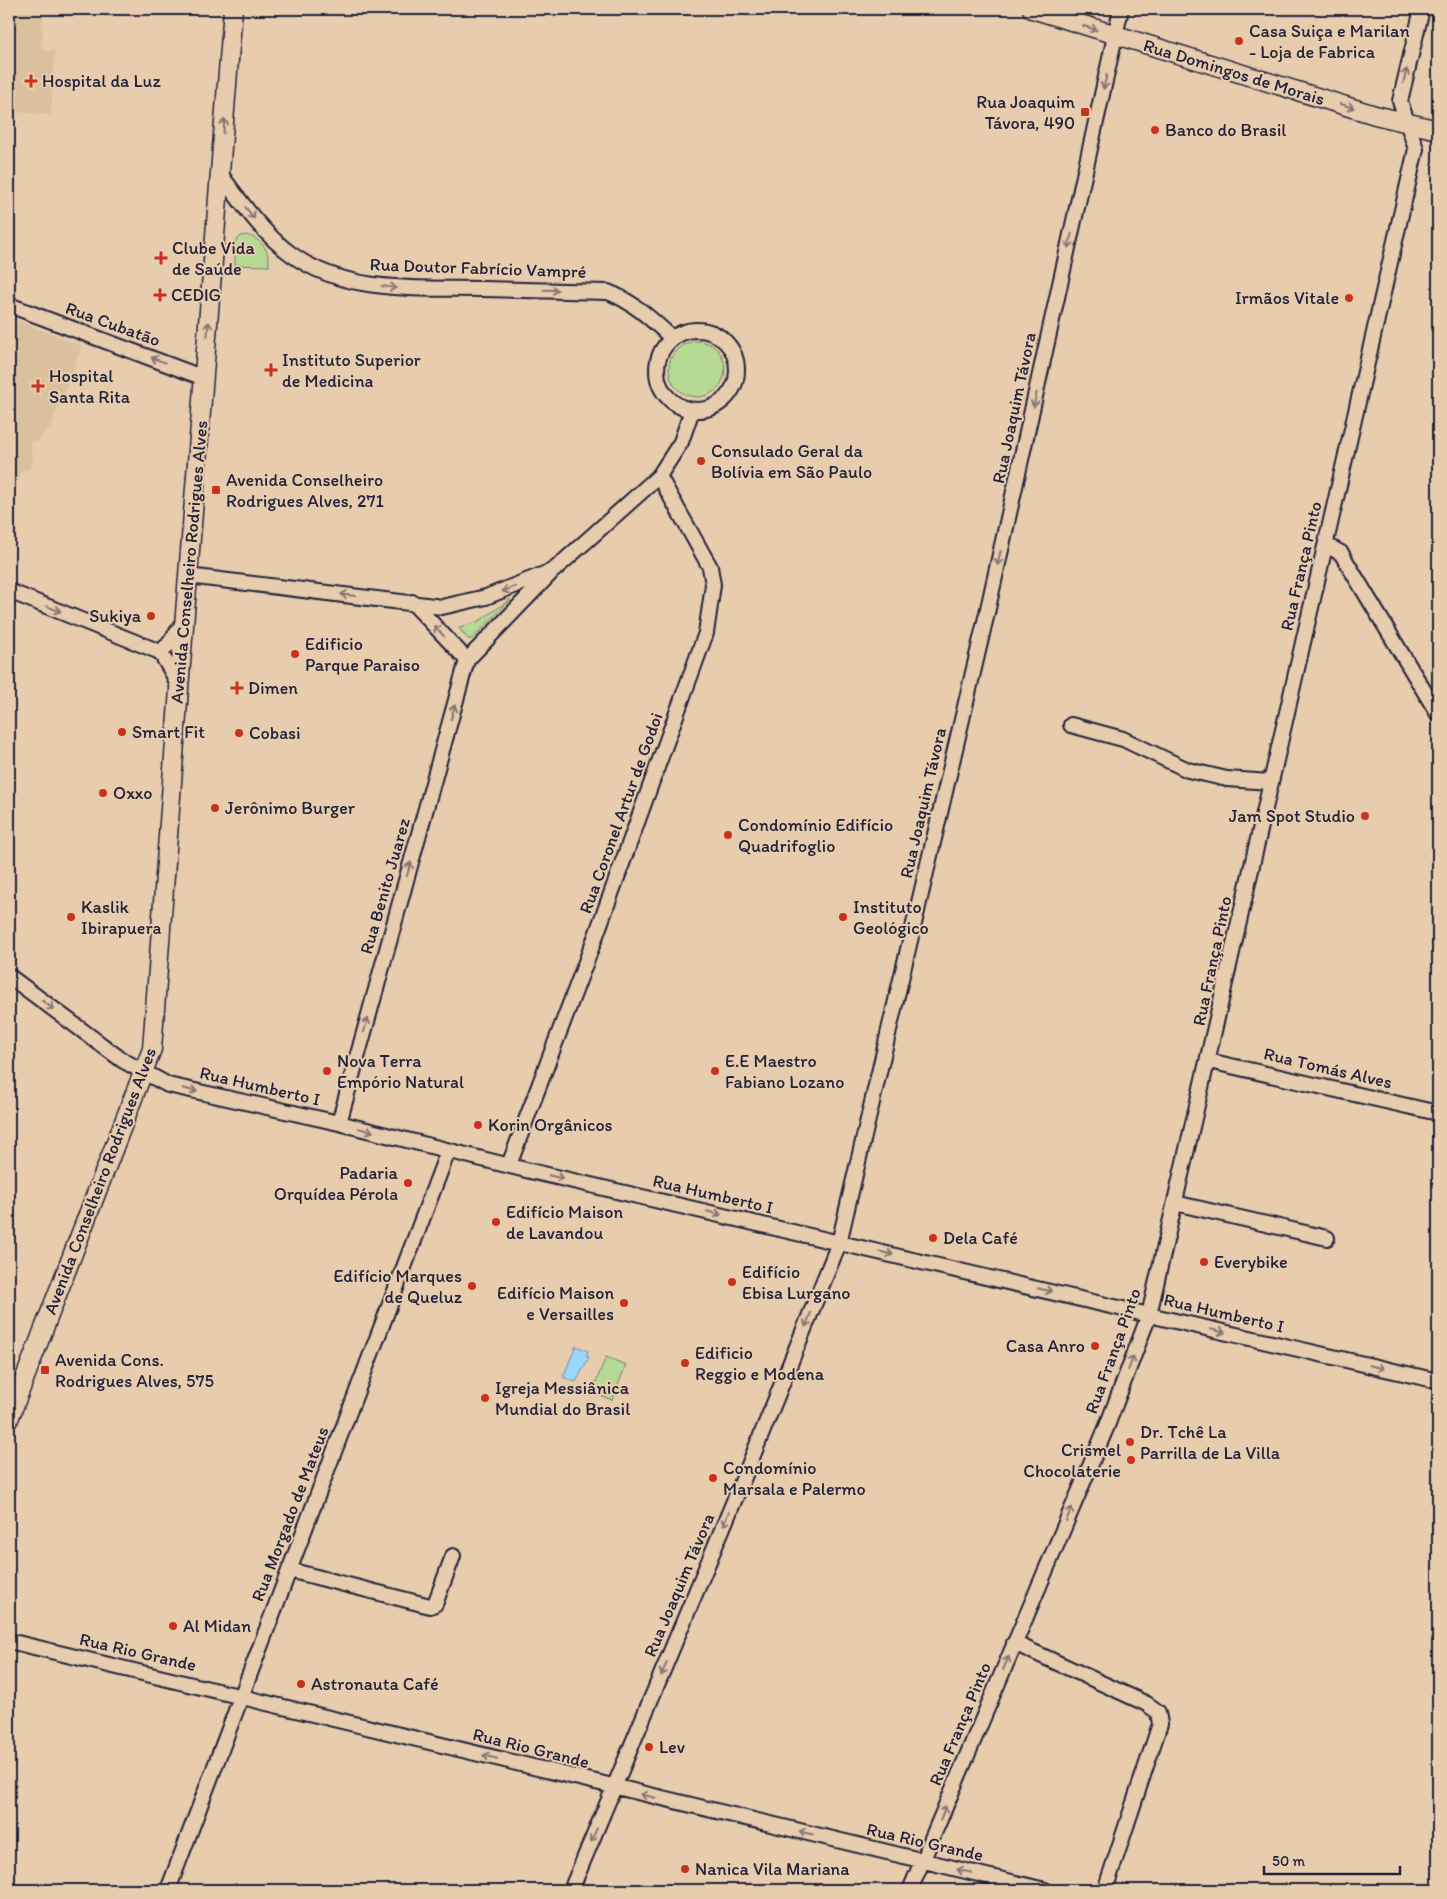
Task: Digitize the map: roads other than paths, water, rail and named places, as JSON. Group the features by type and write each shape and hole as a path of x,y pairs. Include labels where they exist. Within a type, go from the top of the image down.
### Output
{"street":[{"name":"Avenida Conselheiro Rodrigues Alves","path":"9,1419 145,1073 152,1049 156,1022 184,621 233,9"},
{"name":"Rua Domingos de Morais","path":"1032,9 1407,123 1438,130"},
{"name":"Rua Joaquim Távora","path":"571,1890 747,1470 839,1242 987,613 1121,9"},
{"name":"Rua França Pinto","path":"910,1890 1106,1426 1150,1315 1209,1061 1270,782 1416,149 1401,108 1401,94 1422,9"},
{"name":"Rua Doutor Fabrício Vampré","path":"220,174 262,228 291,254 323,272 356,282 396,288 608,292 623,298 645,313 672,338"},
{"name":"Rua Cubatão","path":"9,305 204,378"},
{"path":"688,331 710,332 729,345 735,355 737,378 726,398 711,408 692,410 673,402 660,385 658,363 662,352 672,338 688,331"},
{"path":"412,602 467,660 554,570 658,476 681,442 692,410"},
{"name":"Rua Coronel Artur de Godoi","path":"509,1165 595,938 706,633 713,585 710,567 658,476"},
{"path":"1326,545 1341,553 1438,714"},
{"path":"188,576 442,607 461,604 508,590 554,570"},
{"path":"9,591 160,652 174,674 179,689"},
{"path":"160,652 168,645 184,621"},
{"name":"Rua Benito Juarez","path":"339,1123 467,660"},
{"path":"1071,725 1123,739 1194,772 1227,779 1270,782"},
{"name":"Rua Humberto I","path":"9,976 122,1060 168,1085 339,1123 509,1165 1438,1381"},
{"name":"Rua Tomás Alves","path":"1209,1061 1438,1113"},
{"name":"Rua Morgado de Mateus","path":"168,1890 448,1150"},
{"path":"1175,1203 1327,1238"},
{"path":"289,1570 430,1606 435,1604 453,1556"},
{"name":"Rua Rio Grande","path":"9,1641 242,1696 614,1788 1045,1890"},
{"path":"1014,1643 1147,1704 1158,1712 1160,1724 1105,1890"}],"water":[{"path":"576,1346 588,1351 586,1356 589,1357 576,1382 563,1377"}],"place":[{"name":"Casa Suiça e Marilan - Loja de Fabrica","path":"1239,41"},
{"name":"Hospital da Luz","path":"31,81"},
{"name":"Rua Joaquim Távora, 490","path":"1085,112"},
{"name":"Banco do Brasil","path":"1155,130"},
{"name":"Clube Vida de Saúde","path":"161,258"},
{"name":"CEDIG","path":"160,295"},
{"name":"Irmãos Vitale","path":"1349,298"},
{"name":"Instituto Superior de Medicina","path":"271,370"},
{"name":"Hospital Santa Rita","path":"38,386"},
{"name":"Consulado Geral da Bolívia em São Paulo","path":"701,461"},
{"name":"Avenida Conselheiro Rodrigues Alves, 271","path":"216,490"},
{"name":"Sukiya","path":"151,616"},
{"name":"Edificio Parque Paraiso","path":"295,654"},
{"name":"Dimen","path":"237,688"},
{"name":"Smart Fit","path":"122,732"},
{"name":"Cobasi","path":"239,733"},
{"name":"Oxxo","path":"103,793"},
{"name":"Jerônimo Burger","path":"215,808"},
{"name":"Jam Spot Studio","path":"1365,816"},
{"name":"Condomínio Edifício Quadrifoglio","path":"728,835"},
{"name":"Kaslik Ibirapuera","path":"71,917"},
{"name":"Instituto Geológico","path":"843,917"},
{"name":"Nova Terra Empório Natural","path":"327,1071"},
{"name":"E.E Maestro Fabiano Lozano","path":"715,1071"},
{"name":"Korin Orgânicos","path":"478,1125"},
{"name":"Padaria Orquídea Pérola","path":"408,1183"},
{"name":"Edifício Maison de Lavandou","path":"496,1222"},
{"name":"Dela Café","path":"933,1238"},
{"name":"Everybike","path":"1204,1262"},
{"name":"Edifício Ebisa Lurgano","path":"732,1282"},
{"name":"Edifício Marques de Queluz","path":"472,1286"},
{"name":"Edifício Maison e Versailles","path":"624,1303"},
{"name":"Casa Anro","path":"1095,1346"},
{"name":"Edificio Reggio e Modena","path":"685,1363"},
{"name":"Avenida Cons. Rodrigues Alves, 575","path":"45,1370"},
{"name":"Igreja Messiânica Mundial do Brasil","path":"485,1398"},
{"name":"Dr. Tchê La Parrilla de La Villa","path":"1130,1442"},
{"name":"Crismel Chocolaterie","path":"1131,1460"},
{"name":"Condomínio Marsala e Palermo","path":"713,1478"},
{"name":"Al Midan","path":"173,1626"},
{"name":"Astronauta Café","path":"301,1684"},
{"name":"Lev","path":"649,1747"},
{"name":"Nanica Vila Mariana","path":"685,1869"}]}
